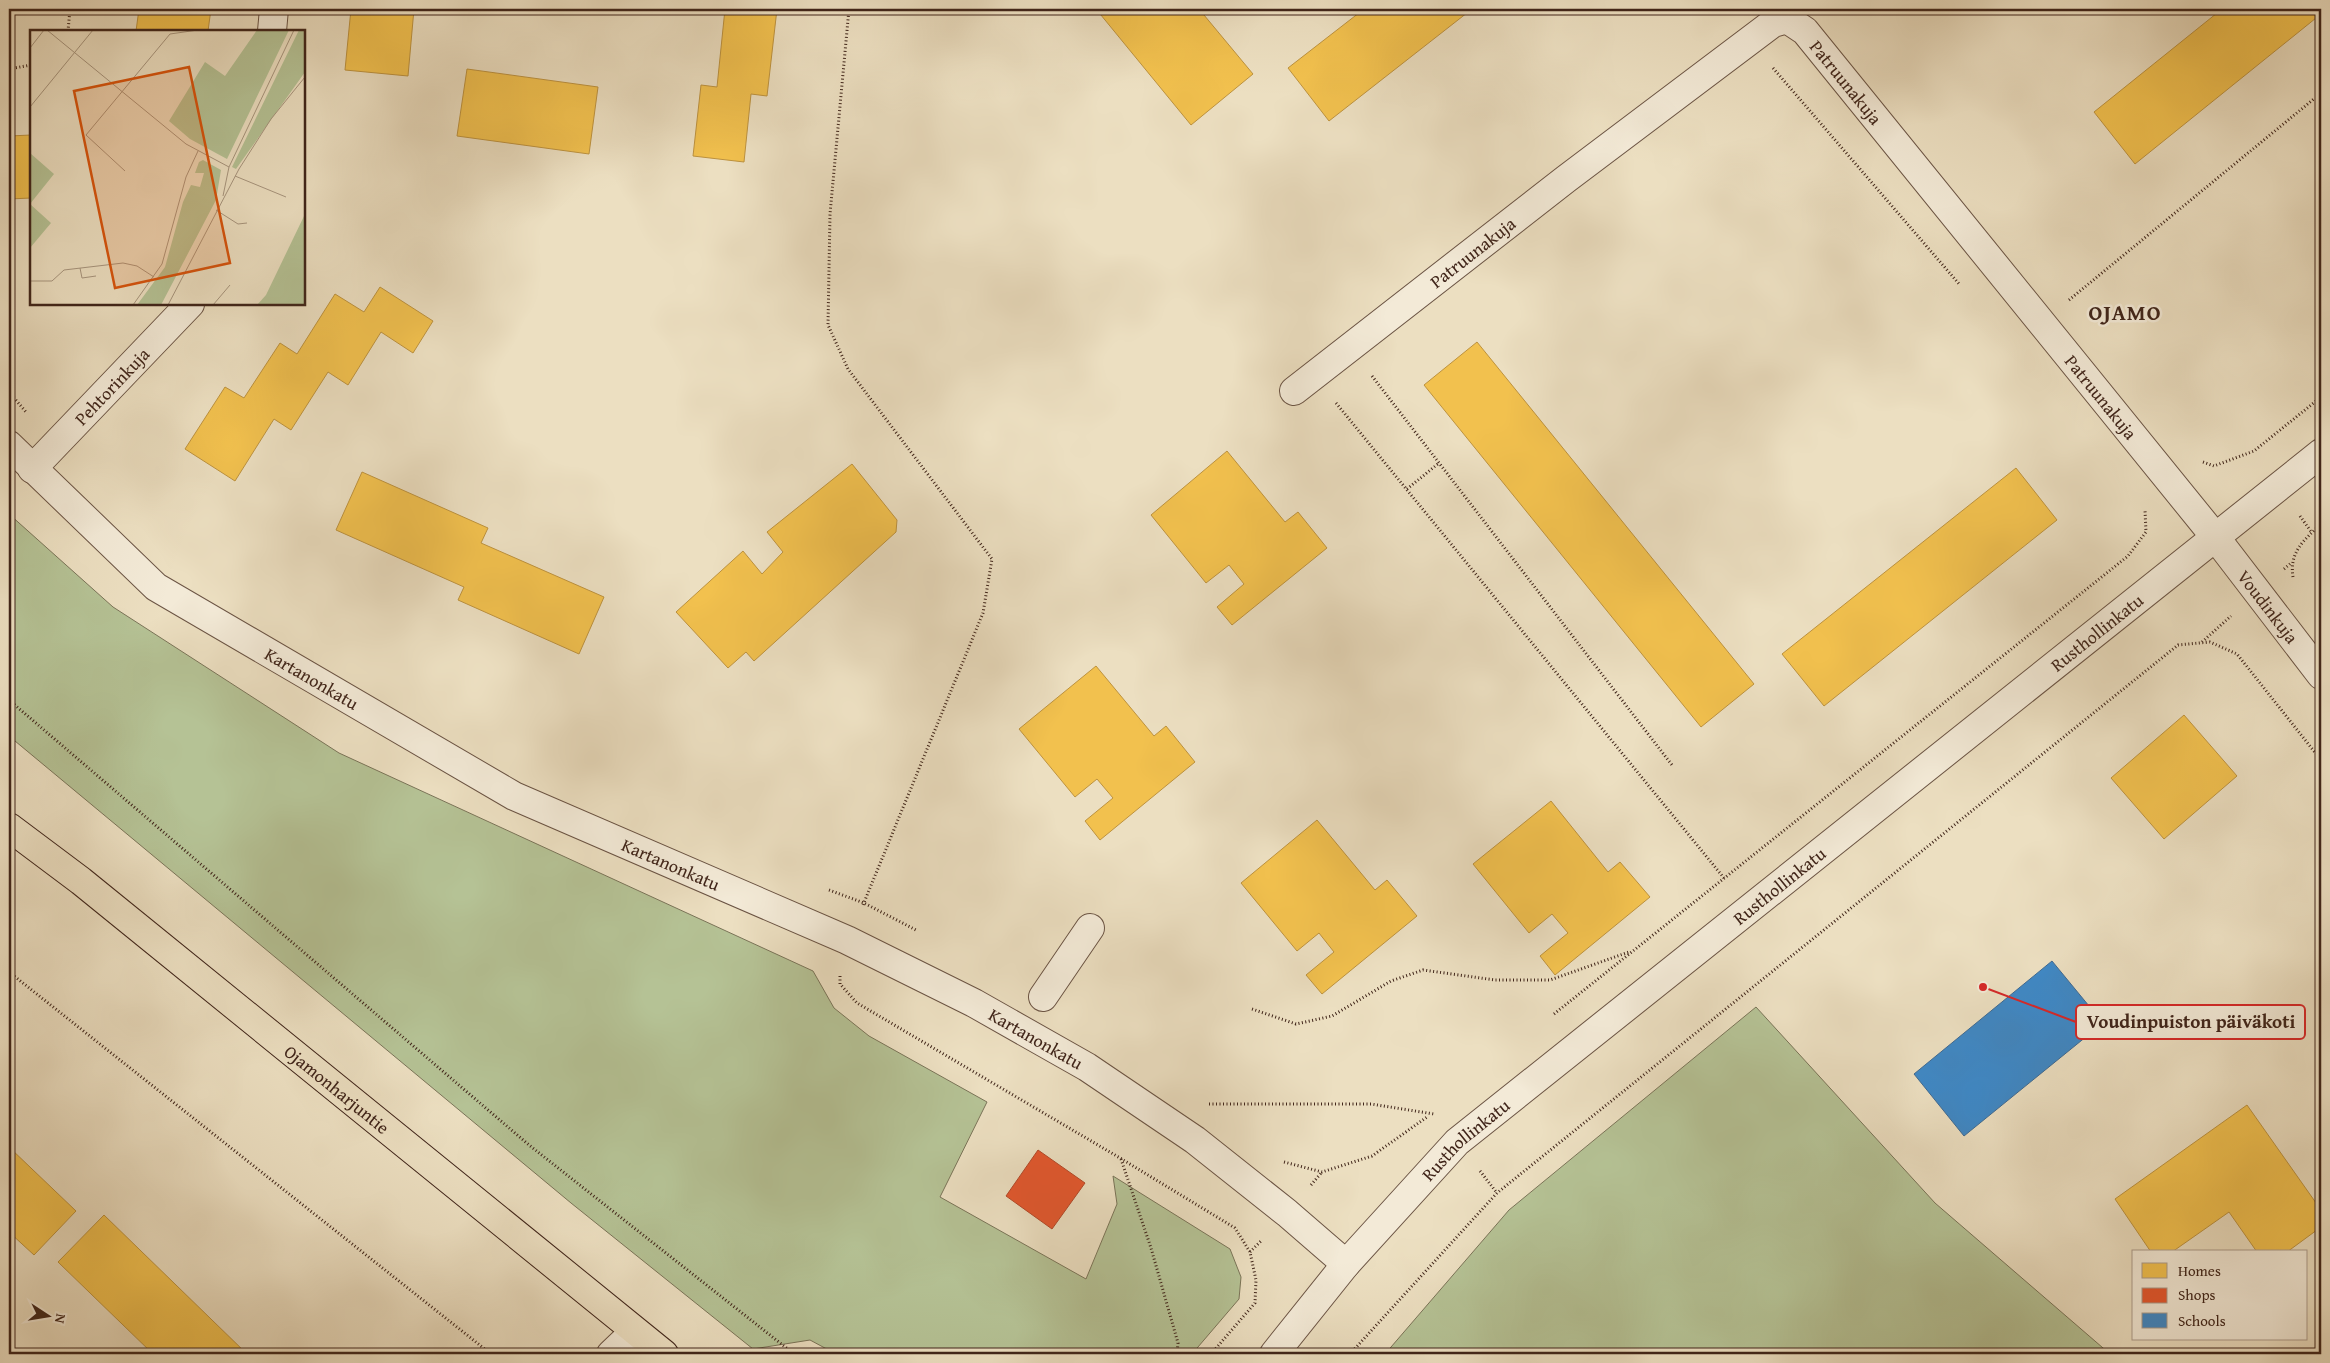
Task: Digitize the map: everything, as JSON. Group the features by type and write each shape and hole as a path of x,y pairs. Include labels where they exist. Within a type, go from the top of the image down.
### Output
{"main road":[{"name":"Ojamonharjuntie","path":"9,827 89,887 634,1332 664,1354"}],"street":[{"path":"272,30 274,9"},
{"name":"Patruunakuja","path":"1294,391 1566,180 1774,22 1787,19 1805,31 2216,538"},
{"name":"Pehtorinkuja","path":"32,469 189,305"},
{"name":"Kartanonkatu","path":"9,445 156,587 514,796 847,940 974,1003 1087,1067 1195,1140 1288,1213 1346,1264"},
{"name":"Rusthollinkatu","path":"1274,1354 1346,1264 1457,1142 2321,453"},
{"name":"Voudinkuja","path":"2216,538 2321,675"},
{"path":"1043,997 1090,928"},
{"path":"611,1354 634,1332"}],"path":[{"path":"68,30 70,9"},
{"path":"849,9 830,214 828,326 848,369 992,559 983,613 840,957 840,984 857,1003 1235,1228 1250,1252 1256,1280 1255,1303 1211,1354"},
{"path":"1767,61 1963,288"},
{"path":"9,70 30,65"},
{"path":"2065,304 2315,98"},
{"path":"1368,371 1672,765"},
{"path":"9,392 55,444"},
{"path":"2200,461 2214,466 2254,451 2321,397"},
{"path":"1333,398 1724,878"},
{"path":"1407,489 1439,463"},
{"path":"1548,1019 1632,950 2128,556 2146,532 2144,504"},
{"path":"2294,585 2291,563 2303,541 2321,524"},
{"path":"1350,1354 1497,1192 2178,645 2210,642 2237,654 2321,760"},
{"path":"9,700 529,1145 794,1354"},
{"path":"820,886 864,903 924,934"},
{"path":"1252,1009 1296,1024 1332,1016 1391,981 1423,970 1494,980 1550,980 1632,950"},
{"path":"9,972 491,1354"},
{"path":"1206,1104 1371,1104 1434,1113"},
{"path":"1279,1161 1322,1172 1372,1156 1441,1107"},
{"path":"1120,1158 1151,1248 1178,1343 1177,1354"}],"green space":[{"path":"9,514 113,607 339,753 813,971 834,1008 869,1036 987,1102 940,1197 1086,1279 1117,1204 1113,1176 1230,1249 1241,1277 1239,1299 1192,1354 836,1354 810,1340 753,1349 571,1203 9,736"},
{"path":"1756,1007 1935,1203 2110,1354 1385,1354 1509,1210"}],"building: Homes":[{"path":"139,9 211,9 208,30 136,30"},
{"path":"351,9 414,9 408,76 345,70"},
{"path":"725,9 777,9 767,96 751,94 744,162 693,156 701,85 717,87"},
{"path":"1096,9 1199,9 1253,74 1191,125"},
{"path":"1364,9 1472,9 1329,121 1288,68"},
{"path":"2222,9 2321,9 2321,14 2135,164 2094,112"},
{"path":"467,69 598,87 589,154 457,136"},
{"path":"30,135 30,198 9,199 9,136"},
{"path":"380,287 433,321 413,353 381,332 348,385 328,372 291,430 274,419 235,481 185,449 225,387 244,398 280,343 297,354 335,294 364,312"},
{"path":"1477,342 1754,684 1701,727 1424,385"},
{"path":"1227,451 1285,522 1298,512 1327,548 1232,625 1217,607 1244,584 1229,565 1206,583 1151,515"},
{"path":"852,464 897,520 896,532 754,661 746,652 728,668 676,612 743,551 762,574 783,552 767,532"},
{"path":"2016,468 2057,520 1824,706 1782,654"},
{"path":"362,472 488,528 481,543 604,597 579,654 458,600 464,587 336,530"},
{"path":"1096,666 1154,736 1166,726 1195,762 1100,840 1085,821 1113,798 1097,779 1075,797 1019,729"},
{"path":"2184,715 2237,776 2164,839 2111,778"},
{"path":"1551,801 1608,872 1620,862 1650,897 1555,975 1540,956 1568,933 1552,914 1529,933 1473,864"},
{"path":"1317,820 1375,890 1387,880 1417,916 1322,994 1306,975 1334,952 1319,933 1297,951 1241,883"},
{"path":"2247,1105 2321,1210 2321,1227 2290,1250 2256,1250 2229,1212 2175,1250 2150,1250 2115,1199"},
{"path":"9,1147 76,1211 34,1255 9,1232"},
{"path":"104,1215 247,1354 153,1354 58,1262"}],"building: Shops":[{"path":"1038,1150 1085,1183 1052,1229 1006,1196"}],"building: Schools":[{"path":"2052,961 2103,1023 1964,1136 1914,1074"}],"place":[{"name":"Voudinpuiston päiväkoti","path":"1983,987"}],"district":[{"name":"OJAMO","path":"2125,312"}]}
